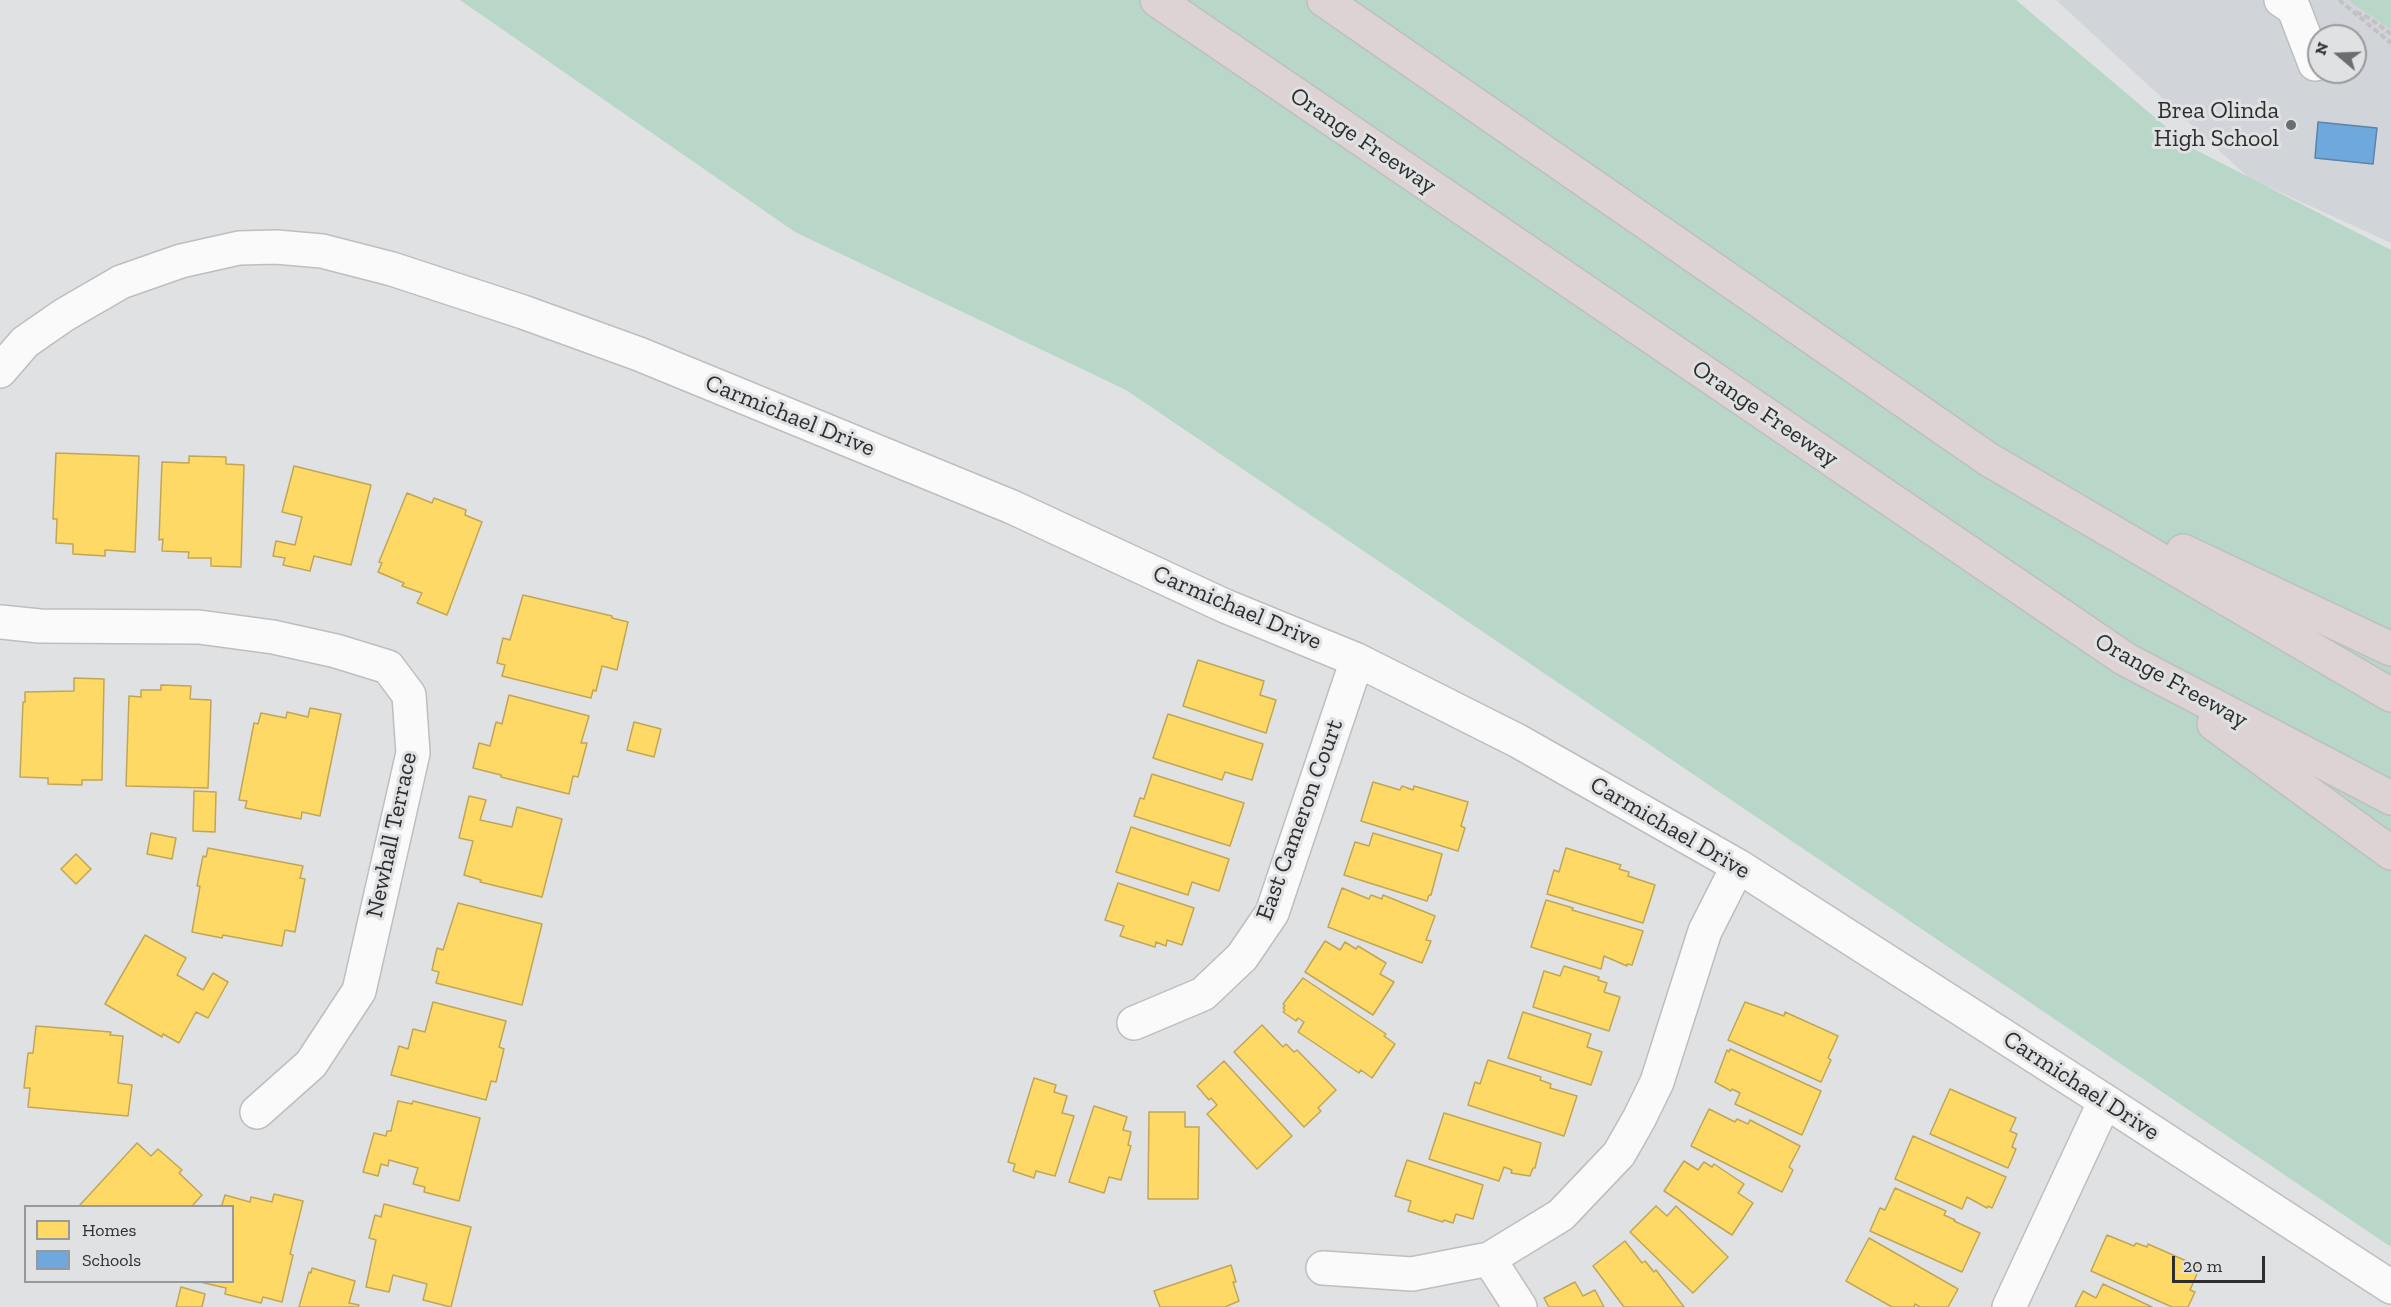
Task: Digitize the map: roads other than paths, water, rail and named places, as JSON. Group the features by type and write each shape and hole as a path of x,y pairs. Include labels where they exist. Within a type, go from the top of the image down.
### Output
{"highway":[{"name":"Orange Freeway","path":"1157,0 2125,660 2391,798"},
{"path":"1324,0 1988,459 2391,695"},
{"path":"1988,459 2391,649"},
{"path":"2125,660 2391,853"}],"street":[{"path":"2281,0 2294,9 2307,43"},
{"name":"Carmichael Drive","path":"0,371 25,342 64,315 121,282 181,261 239,248 276,247 322,251 392,269 523,312 639,354 1012,507 1224,606 1356,660 1518,741 1738,866 2106,1101 2391,1287"},
{"name":"Newhall Terrace","path":"0,622 40,627 199,627 273,637 336,651 388,667 409,695 413,753 358,991 311,1064 257,1112"},
{"name":"East Cameron Court","path":"1134,1023 1203,994 1242,957 1272,913 1356,660"},
{"path":"1323,1268 1412,1274 1490,1259 1561,1215 1619,1154 1657,1082 1705,931 1738,866"},
{"path":"2009,1307 2106,1101"},
{"path":"1490,1259 1520,1307"}],"place":[{"name":"Brea Olinda High School","path":"2291,125"}]}
